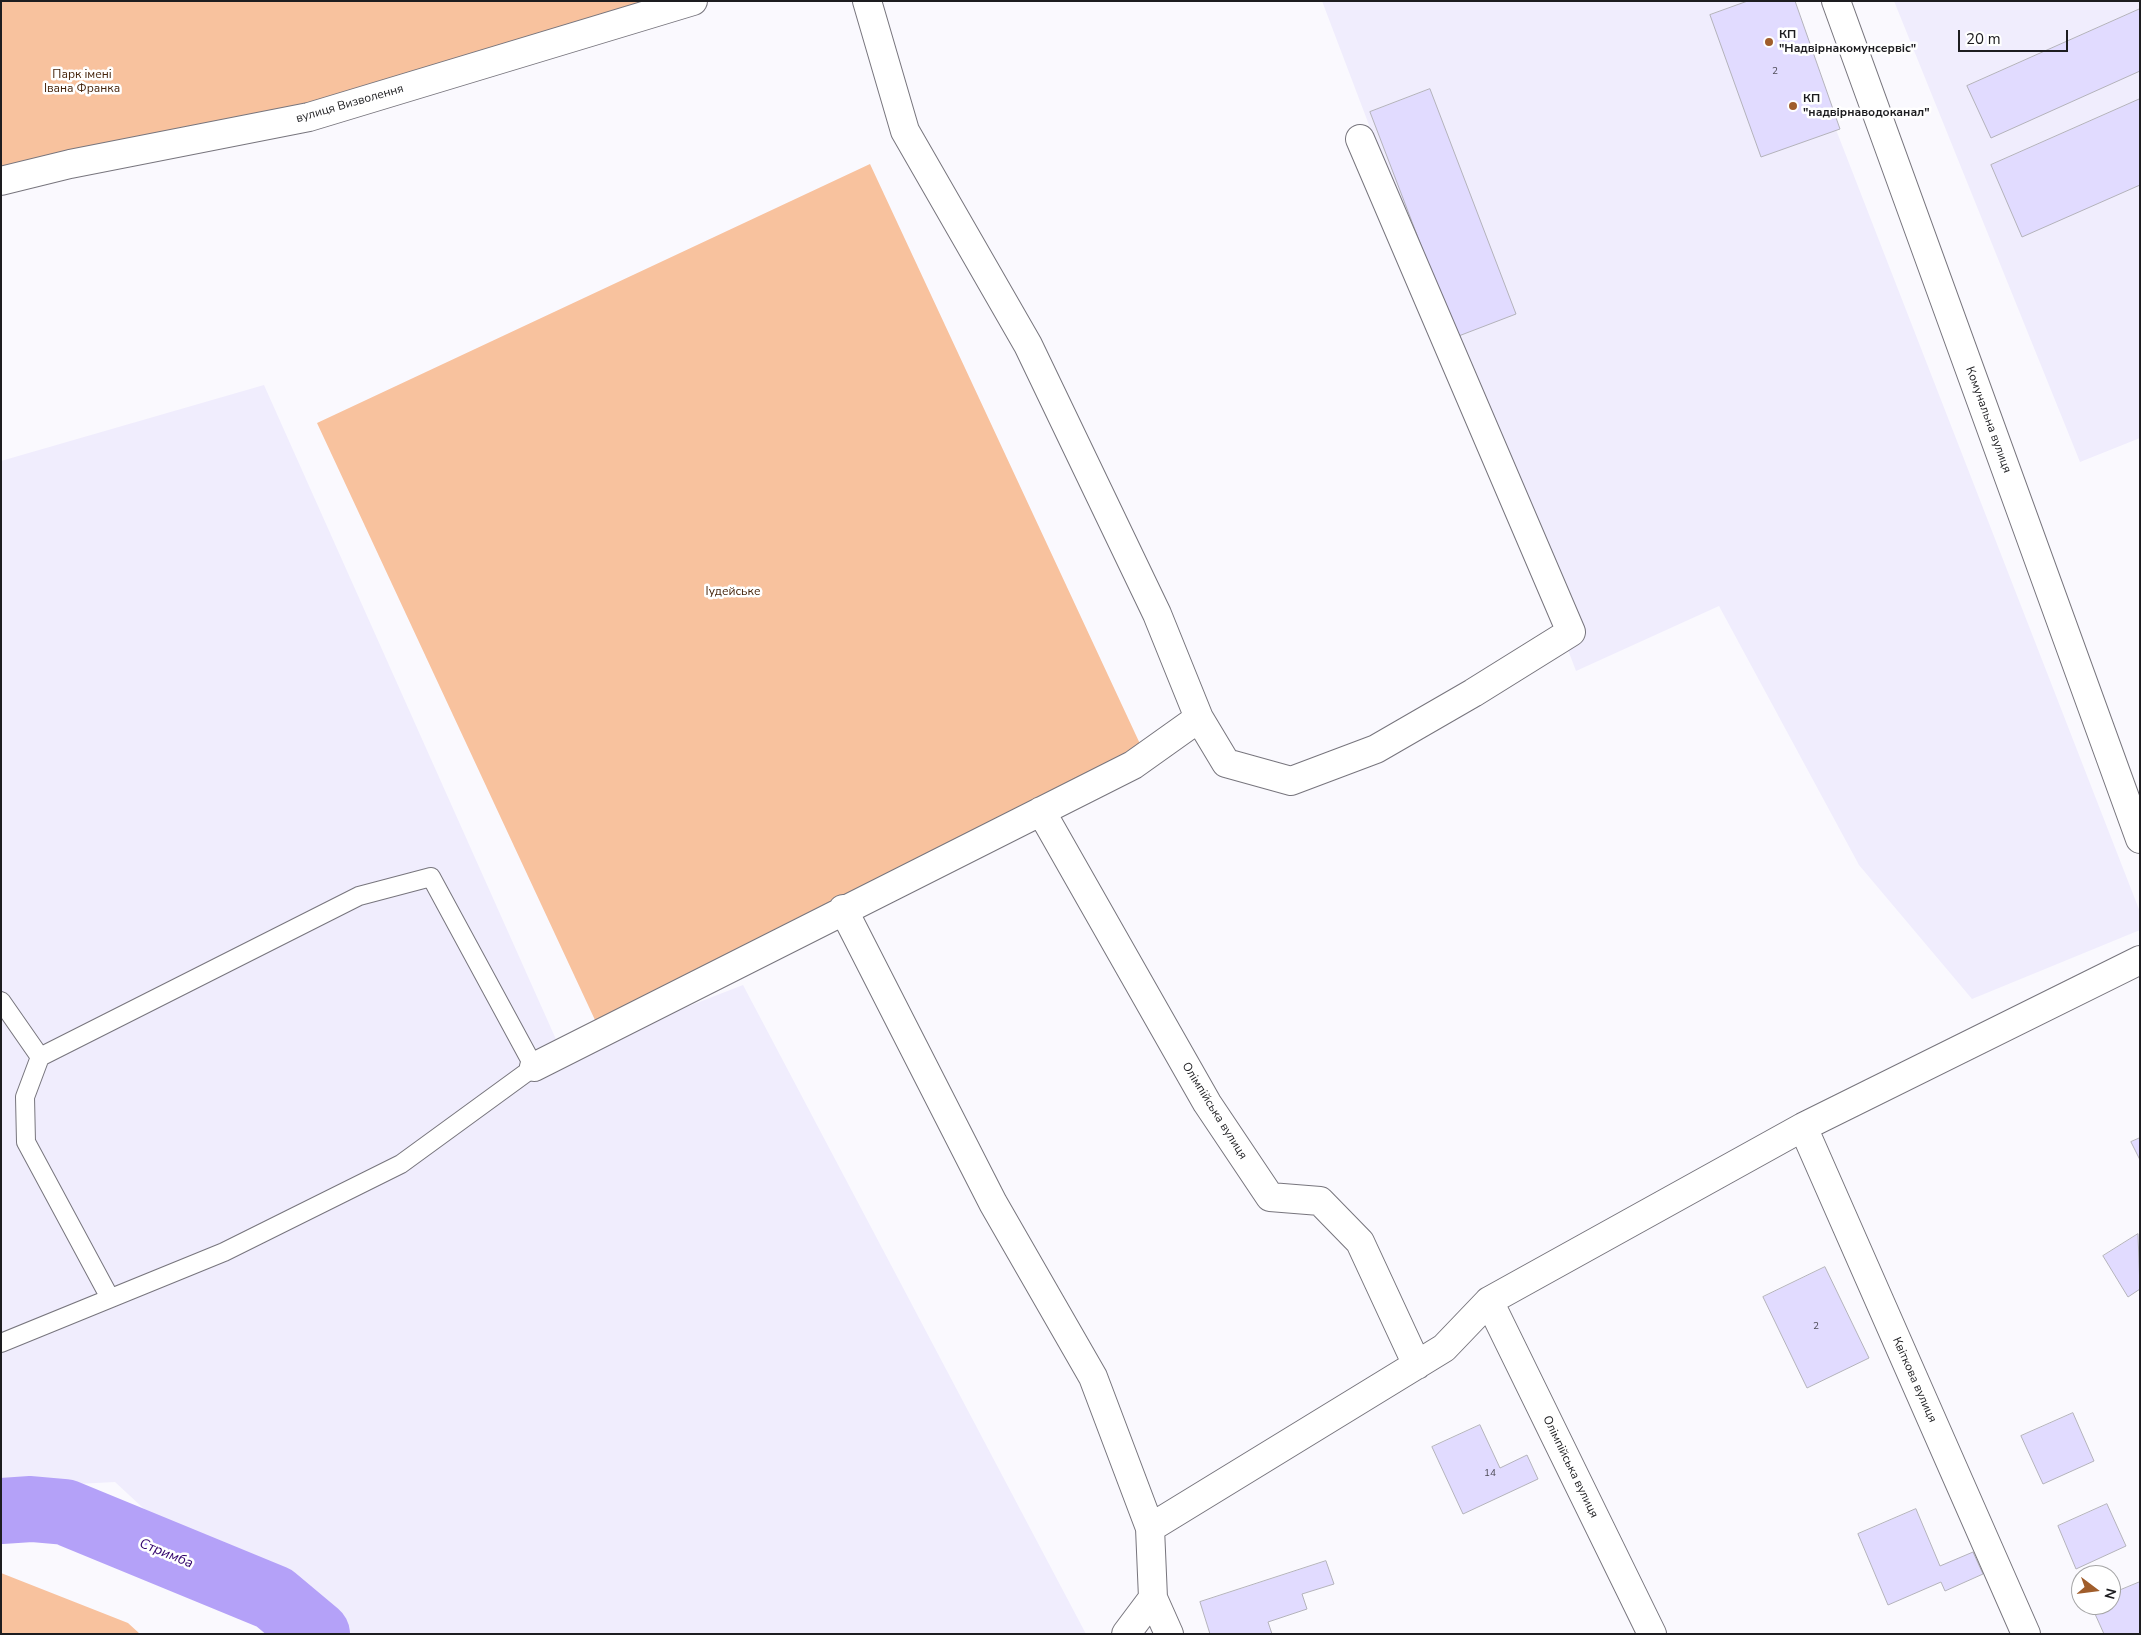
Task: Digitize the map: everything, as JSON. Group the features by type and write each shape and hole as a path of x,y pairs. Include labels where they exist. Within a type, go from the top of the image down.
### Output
{"street":[{"name":"вулиця Визволення","path":"1,181 70,164 309,117 693,1"},
{"path":"867,1 905,131 1028,345 1157,614 1199,718 1226,763 1291,781 1376,749 1473,693 1571,632 1540,564 1360,139"},
{"name":"Комунальна вулиця","path":"1836,1 2140,839"},
{"path":"534,1066 1133,765 1199,718"},
{"name":"Олімпійська вулиця","path":"1041,811 1207,1103 1270,1197 1320,1201 1360,1242 1417,1365"},
{"path":"844,909 993,1203 1093,1377 1150,1528 1153,1598 1169,1634"},
{"path":"1150,1528 1444,1348 1488,1301 1803,1127 2140,960"},
{"name":"Квіткова вулиця","path":"1803,1127 2026,1634"},
{"name":"Олімпійська вулиця","path":"1488,1301 1652,1634"},
{"path":"1126,1634 1153,1598"}],"lane":[{"path":"1,1343 224,1252 401,1164 534,1066 431,877 359,896 40,1057 25,1097 26,1142 110,1298"},
{"path":"1,1001 40,1057"}],"shaded area":[{"path":"1322,1 1786,1 2140,912 2140,930 1972,999 1859,865 1719,606 1576,671"},
{"path":"1894,1 2140,1 2140,438 2080,462"},
{"path":"264,385 563,1055 743,985 1086,1634 279,1634 115,1482 1,1488 1,461"}],"green space":[{"name":"Парк імені Івана Франка","path":"1,1 685,1 1,187"},
{"name":"Іудейське","path":"870,164 1148,761 595,1020 317,423"},
{"path":"1,1573 128,1623 140,1634 1,1634"}],"building":[{"path":"1748,1 1795,1 1840,129 1761,157 1710,15"},
{"path":"2140,9 2140,71 1991,138 1967,86"},
{"path":"1430,89 1516,314 1456,337 1370,112"},
{"path":"2140,99 2140,185 2022,237 1991,165"},
{"path":"2140,1138 2140,1160 2131,1142"},
{"path":"2138,1234 2140,1289 2128,1297 2103,1256"},
{"path":"1825,1267 1869,1358 1807,1388 1763,1297"},
{"path":"2073,1413 2094,1461 2043,1484 2021,1436"},
{"path":"1480,1425 1500,1468 1527,1455 1538,1479 1463,1514 1432,1447"},
{"path":"2107,1504 2126,1546 2085,1565 2074,1565 2058,1526"},
{"path":"1916,1509 1940,1566 1973,1552 1983,1574 1945,1591 1941,1582 1888,1605 1858,1534"},
{"path":"1326,1561 1334,1584 1302,1594 1307,1609 1268,1622 1272,1634 1210,1634 1200,1602"},
{"path":"2140,1582 2140,1634 2104,1634 2095,1615 2121,1615 2121,1590"}],"waterway":[{"name":"Стримба","path":"1,1511 31,1509 65,1512 274,1598 317,1634"}],"place":[{"name":"КП \"Надвірнакомунсервіс\"","path":"1769,42"},
{"name":"КП \"надвірнаводоканал\"","path":"1793,106"}]}
